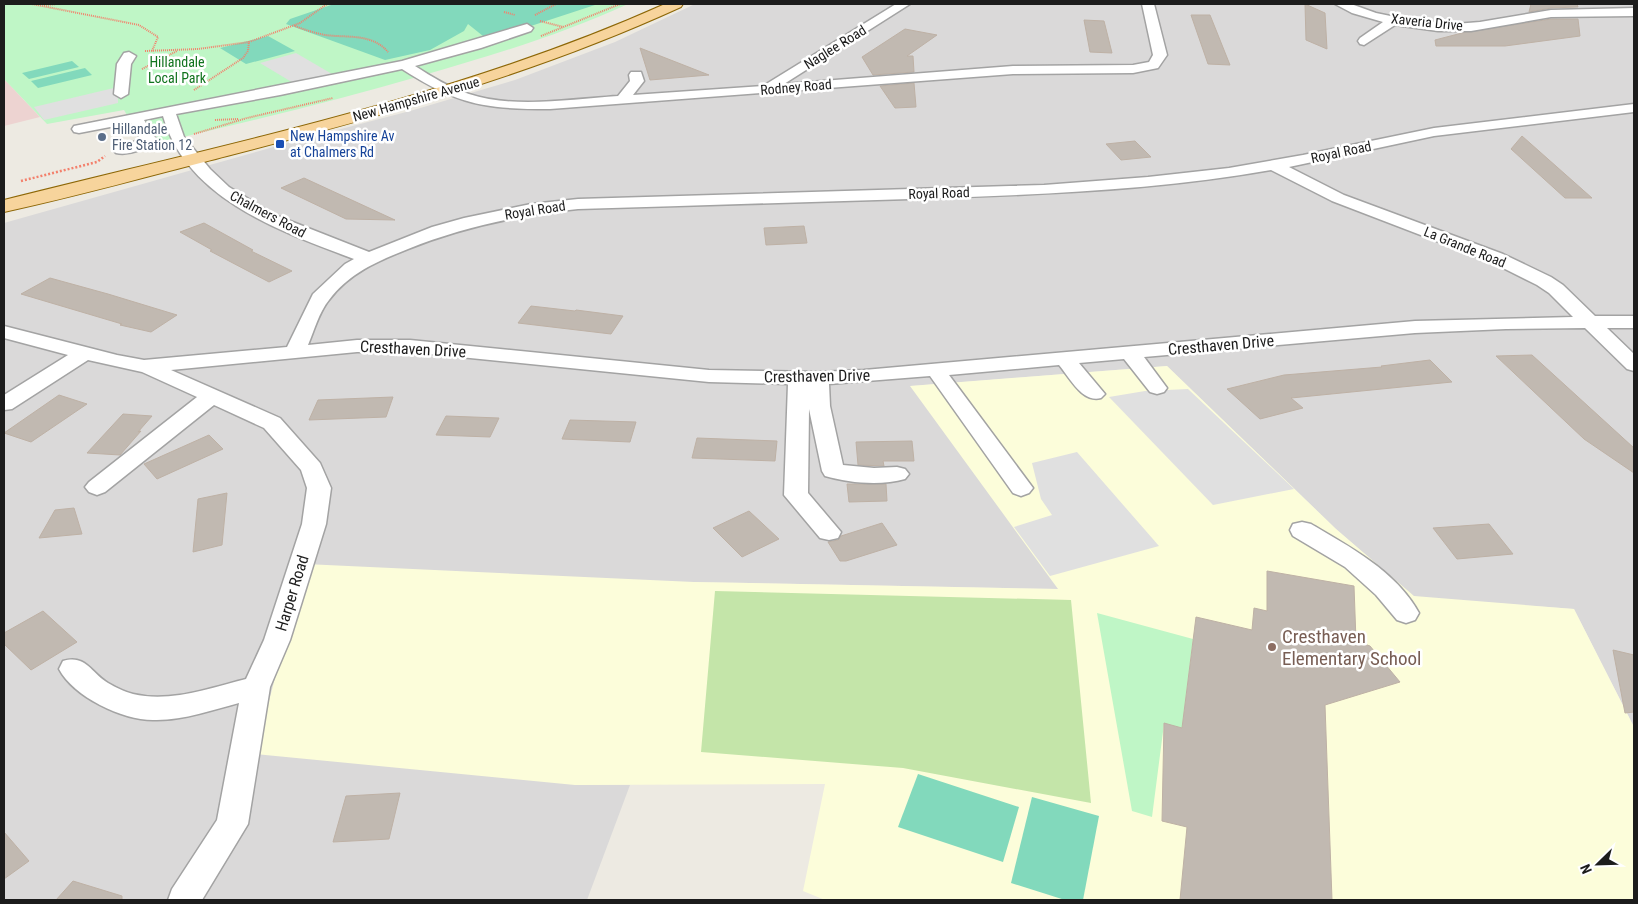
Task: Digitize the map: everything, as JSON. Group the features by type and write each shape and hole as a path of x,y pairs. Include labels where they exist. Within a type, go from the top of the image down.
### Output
{"main road":[{"name":"New Hampshire Avenue","path":"4,206 184,148 431,82 572,35 644,4"},
{"name":"New Hampshire Avenue","path":"4,191 184,148 448,90 594,40 676,4"}],"street":[{"name":"Naglee Road","path":"767,90 904,4"},
{"name":"Rodney Road","path":"404,65 448,90 482,102 508,106 767,90 1013,70 1133,69 1153,65 1160,55 1148,4"},
{"name":"Xaveria Drive","path":"1341,4 1394,20 1425,25 1466,27 1568,12 1634,12"},
{"path":"1364,41 1394,20"},
{"path":"79,129 280,91 404,65 476,45 527,28"},
{"path":"121,94 124,64 129,56"},
{"path":"622,100 637,82 636,75"},
{"name":"Royal Road","path":"294,352 320,298 351,268 369,258 438,231 531,209 578,204 1044,190 1148,182 1272,166 1434,132 1634,108"},
{"path":"168,111 184,148"},
{"path":"120,150 137,146 148,139 135,117"},
{"name":"Chalmers Road","path":"184,148 204,174 235,200 309,236 369,258"},
{"name":"La Grande Road","path":"1272,166 1338,198 1497,258 1544,281 1556,289 1634,365"},
{"name":"Cresthaven Drive","path":"4,332 144,366 357,346 410,346 709,376 808,378 936,370 1414,327 1506,323 1634,322"},
{"path":"4,404 85,353"},
{"path":"1130,353 1157,388"},
{"path":"1064,358 1094,394"},
{"name":"Harper Road","path":"144,366 272,423 312,468 319,488 314,524 280,632 256,687 232,824 184,900"},
{"path":"936,370 952,395 1021,488"},
{"path":"808,378 819,406 833,471 874,475 897,474"},
{"path":"808,378 796,495 828,532"},
{"path":"97,487 212,396"},
{"path":"1302,530 1354,561 1385,588 1406,613"},
{"path":"73,669 98,691 127,704 153,709 192,704 256,687"}],"path":[{"path":"33,4 57,4"},
{"path":"33,4 139,25 158,37 152,51"},
{"path":"129,56 133,52 177,51 249,42 295,26 318,13 327,4"},
{"path":"295,26 320,34 373,40 384,46 390,57"},
{"path":"196,133 190,124 186,100 188,95 207,80 243,58 248,51 249,42"},
{"path":"122,74 139,70 177,51"},
{"path":"184,148 196,133 247,118 334,97"},
{"path":"21,181 97,162 105,156"}],"shaded area":[{"path":"695,4 1634,4 1634,727 1574,609 1414,597 1336,529 1167,366 911,386 1059,589 694,582 575,785 630,785 587,900 4,900 4,223 295,141 410,111 515,80 615,42"},
{"path":"296,53 332,74 295,84 260,63"},
{"path":"4,79 40,117 4,126"},
{"path":"118,87 118,103 44,120 34,107"},
{"path":"1167,366 1336,529 1414,596 1574,609 1634,727 1634,900 825,900 803,891 825,784 575,785 255,754 305,564 694,582 1058,589 910,386"},
{"path":"1188,389 1294,489 1213,505 1109,397 1145,391"},
{"path":"1077,452 1159,546 1050,576 1014,527 1052,515 1041,499 1032,463"}],"green space":[{"name":"Hillandale Local Park","path":"4,4 628,4 502,52 320,104 145,146 124,110 47,124 4,79"},
{"path":"334,4 598,4 488,40 468,24 464,31 430,50 385,60 286,24 290,19"},
{"path":"268,36 295,51 246,64 220,48"},
{"path":"72,61 79,67 29,79 22,73"},
{"path":"85,68 92,75 38,88 31,81"},
{"path":"715,591 1071,600 1091,803 903,768 701,752"},
{"path":"1097,613 1193,639 1182,728 1164,724 1152,817 1132,811"},
{"path":"918,774 1019,807 1003,862 898,827"},
{"path":"1032,797 1099,816 1083,900 1065,900 1011,883"}],"building":[{"path":"1305,4 1325,13 1327,49 1306,40"},
{"path":"1531,4 1577,4 1578,7 1551,8 1529,12"},
{"path":"1191,15 1210,15 1230,65 1208,64"},
{"path":"1551,19 1578,19 1580,36 1505,46 1436,46 1435,40 1462,33"},
{"path":"1084,20 1104,21 1112,53 1090,52"},
{"path":"905,29 937,35 907,56 913,56 914,72 873,75 862,57"},
{"path":"640,48 709,75 650,80"},
{"path":"914,83 916,107 895,108 880,86"},
{"path":"1522,136 1592,198 1565,198 1511,149"},
{"path":"1135,141 1151,157 1121,160 1106,144"},
{"path":"304,178 395,220 346,219 281,188"},
{"path":"204,223 253,250 251,251 292,271 269,282 210,251 212,250 180,232"},
{"path":"804,226 807,243 766,245 764,228"},
{"path":"50,278 177,315 151,332 120,325 122,324 21,294"},
{"path":"531,306 623,316 611,334 518,323"},
{"path":"1532,355 1634,448 1634,473 1584,439 1496,356"},
{"path":"1430,360 1452,382 1291,398 1303,408 1260,419 1227,389 1284,375 1382,367"},
{"path":"59,395 87,404 31,442 4,433"},
{"path":"393,397 386,417 309,420 318,400"},
{"path":"123,414 152,416 120,455 87,453"},
{"path":"446,416 499,418 490,437 436,435"},
{"path":"570,420 636,422 630,442 562,439"},
{"path":"209,435 223,449 157,479 144,464"},
{"path":"697,438 777,441 775,461 692,458"},
{"path":"912,441 914,461 883,461 884,466 858,465 856,442"},
{"path":"847,484 886,484 887,501 849,502"},
{"path":"227,493 222,545 193,552 198,499"},
{"path":"74,508 82,534 39,538 55,510"},
{"path":"749,511 779,539 742,557 713,528"},
{"path":"882,523 897,545 846,561 840,561 828,542 838,540 841,536"},
{"path":"1489,524 1513,554 1457,559 1433,528"},
{"path":"1267,571 1354,586 1356,641 1370,646 1400,682 1325,705 1332,900 1180,900 1187,827 1162,821 1164,723 1182,728 1196,617 1252,630 1254,608 1267,611"},
{"path":"43,611 77,642 31,670 4,644 4,633"},
{"path":"1613,650 1634,655 1634,712 1625,713"},
{"path":"400,793 389,839 333,842 346,796"},
{"path":"4,832 29,861 4,879"},
{"path":"73,881 122,896 122,900 56,900"}],"place":[{"name":"Hillandale Fire Station 12","path":"102,137"},
{"name":"New Hampshire Av at Chalmers Rd","path":"280,144"},
{"name":"Cresthaven Elementary School","path":"1272,647"}]}
